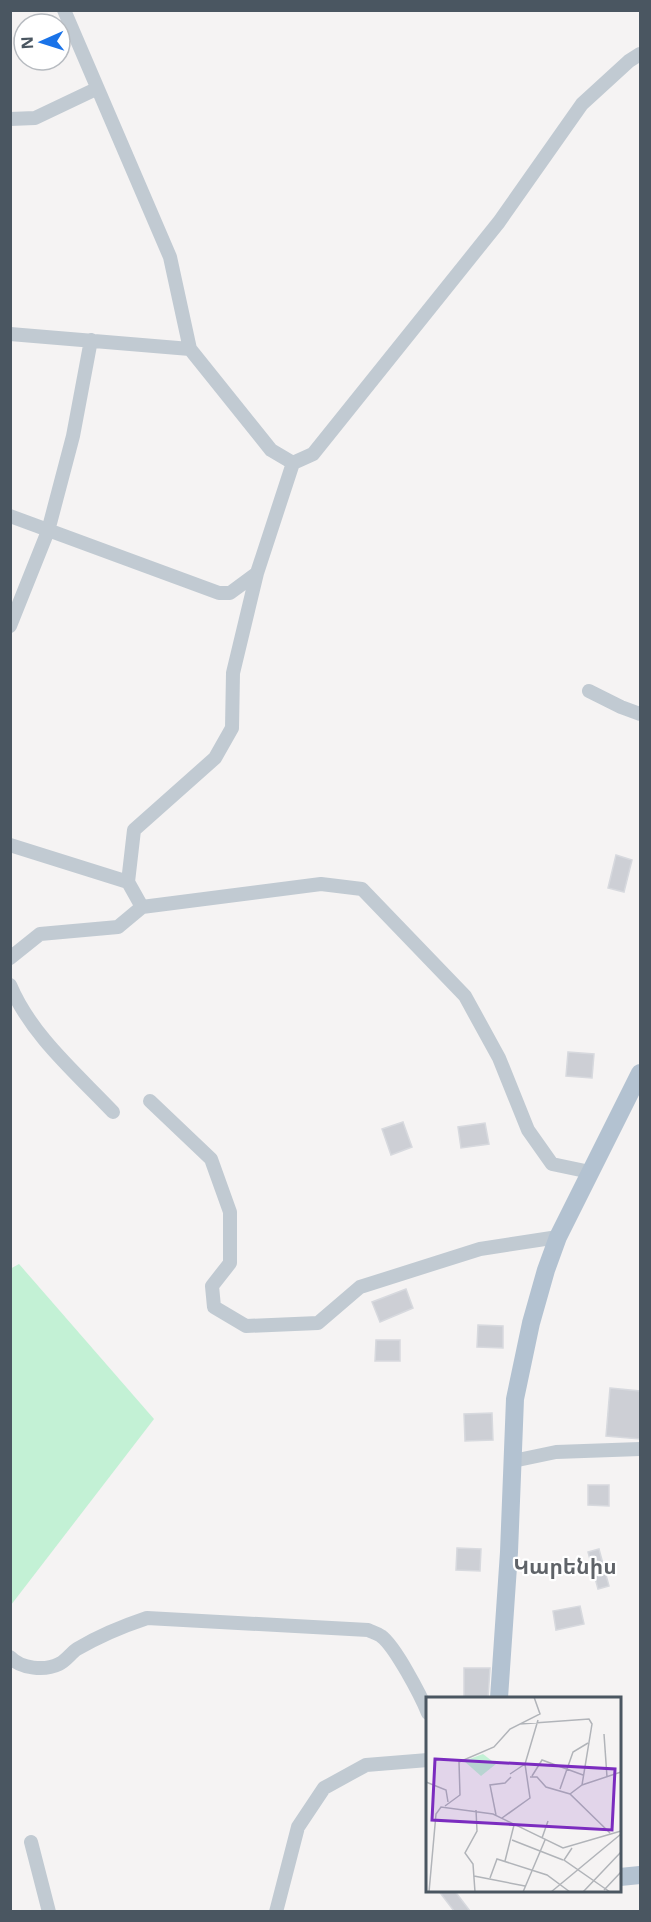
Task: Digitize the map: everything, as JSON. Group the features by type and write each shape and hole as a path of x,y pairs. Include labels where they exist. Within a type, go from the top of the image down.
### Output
{"main road":[{"path":"499,1697 509,1552 515,1399 531,1323 558,1237 640,1073"},
{"path":"621,1876 640,1875"}],"street":[{"path":"64,10 170,258 190,349 271,450 293,463"},
{"path":"142,907 128,882 134,830 215,758 232,728 233,673 258,573 293,463 314,454 499,222 582,104 640,54"},
{"path":"10,119 35,118 96,89"},
{"path":"10,334 190,349"},
{"path":"10,627 48,531 73,436 91,340"},
{"path":"10,516 219,593 230,593 258,573"},
{"path":"589,691 640,714"},
{"path":"10,845 128,882"},
{"path":"10,958 40,934 118,927 142,907 321,884 362,890 465,996 499,1058 528,1130 552,1164 590,1172"},
{"path":"10,985 16,999 40,1034 113,1112"},
{"path":"150,1101 211,1159 230,1212 230,1263 212,1286 214,1307 246,1326 318,1323 360,1287 480,1249 558,1237"},
{"path":"513,1461 556,1452 640,1449"},
{"path":"10,1657 28,1667 38,1668 59,1664 76,1650 129,1624 147,1618 368,1630 382,1636 394,1651 426,1709"},
{"path":"276,1911 298,1827 324,1788 366,1765 426,1760"},
{"path":"31,1842 48,1911"}],"green space":[{"path":"19,1264 154,1419 11,1605 10,1269"}],"building":[{"path":"616,855 632,860 624,892 608,888"},
{"path":"568,1052 594,1054 592,1078 566,1076"},
{"path":"403,1122 412,1147 391,1155 382,1129"},
{"path":"485,1123 489,1144 461,1148 458,1127"},
{"path":"406,1289 413,1308 380,1322 372,1302"},
{"path":"478,1325 503,1326 503,1348 477,1347"},
{"path":"376,1340 400,1340 400,1361 375,1361"},
{"path":"610,1388 640,1391 640,1439 606,1436"},
{"path":"492,1413 493,1440 465,1441 464,1414"},
{"path":"588,1485 609,1485 609,1506 588,1505"},
{"path":"457,1548 481,1549 480,1571 456,1570"},
{"path":"599,1549 609,1586 598,1589 588,1552"},
{"path":"580,1606 584,1624 556,1630 553,1611"},
{"path":"464,1668 490,1668 488,1697 464,1697"},
{"path":"440,1892 456,1892 470,1911 454,1911"}],"district":[{"name":"Կարենիս","path":"565,1566"}]}
